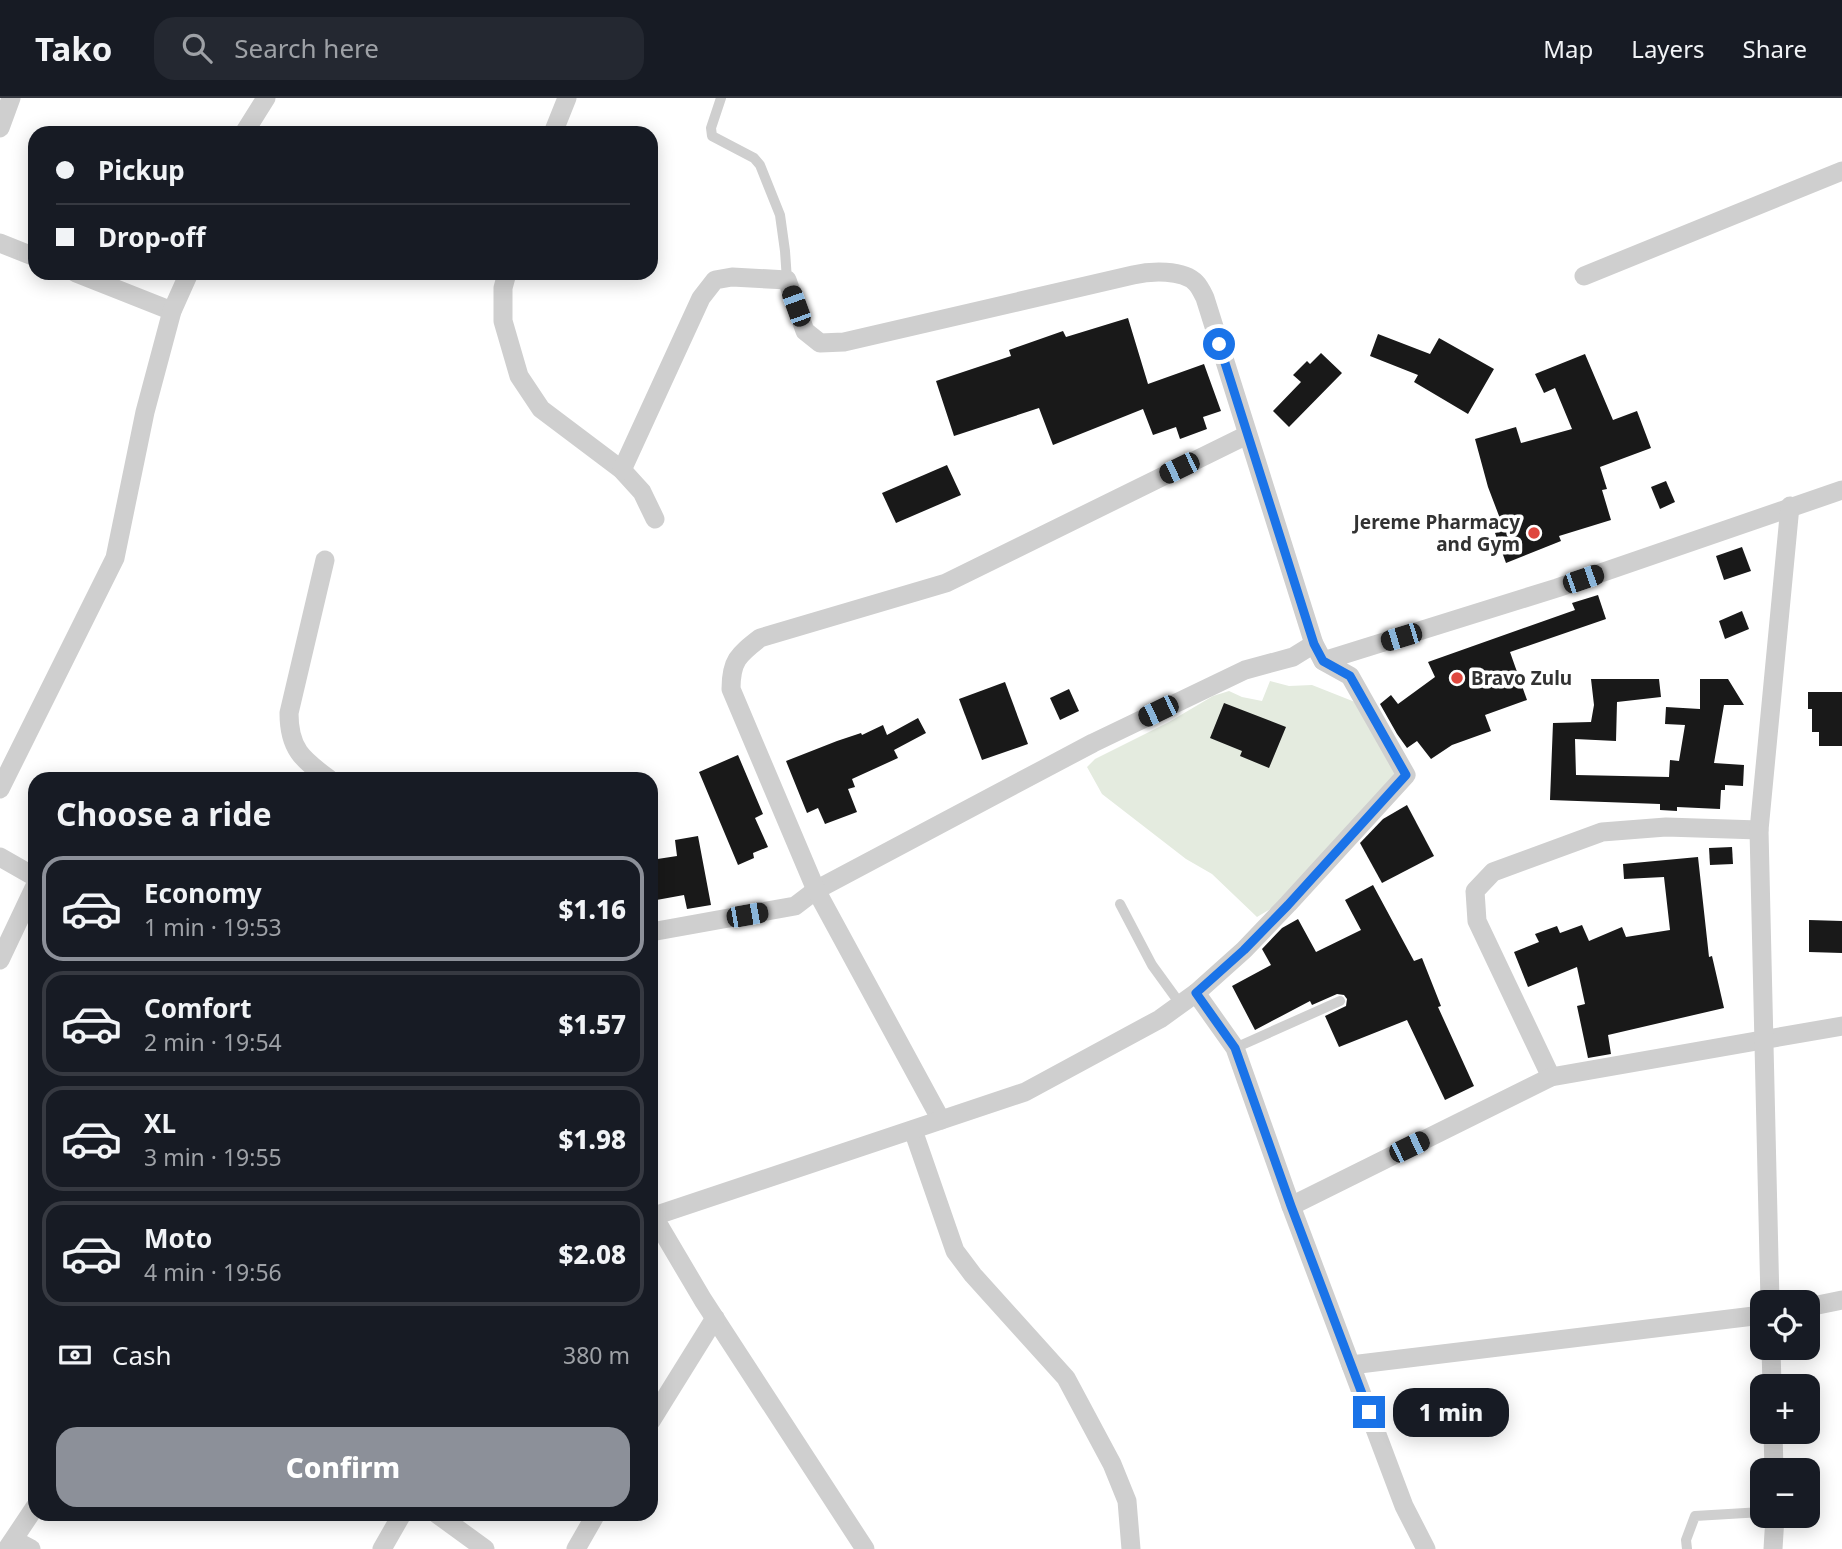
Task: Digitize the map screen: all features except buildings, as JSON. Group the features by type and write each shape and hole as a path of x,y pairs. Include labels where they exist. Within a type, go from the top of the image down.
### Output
{"street":[{"path":"0,128 11,98"},
{"path":"248,126 266,98"},
{"path":"556,126 567,98"},
{"path":"1584,276 1842,171"},
{"path":"0,243 28,254"},
{"path":"622,470 701,298 715,280 732,277 787,280 805,331 820,343 844,342 1153,271 1171,273 1195,281 1205,298 1318,653 1350,676 1406,775 1244,950 1188,999 1160,1019 1025,1092 658,1215"},
{"path":"94,280 172,311"},
{"path":"0,789 115,558 145,412 172,311 185,280"},
{"path":"505,280 503,320 519,376 541,410 622,470 642,492 655,519"},
{"path":"941,1120 817,890 731,689 731,671 738,655 760,638 946,583 1247,435"},
{"path":"658,931 794,906 817,890 1093,743 1245,670 1557,589 1842,490"},
{"path":"1770,1290 1759,830 1790,506"},
{"path":"321,772 296,751 289,734 289,713 325,560"},
{"path":"1551,1077 1477,921 1475,891 1493,872 1602,832 1666,827 1759,830"},
{"path":"0,857 28,873"},
{"path":"0,960 28,901"},
{"path":"1188,999 1235,1048 1291,1206 1404,1506 1426,1549"},
{"path":"1291,1206 1551,1077 1842,1026"},
{"path":"913,1130 955,1251 973,1275 1066,1378 1112,1464 1127,1501 1131,1549"},
{"path":"658,1227 865,1549"},
{"path":"1820,1305 1842,1300"},
{"path":"1352,1365 1750,1316"},
{"path":"658,1410 715,1318"},
{"path":"17,1546 29,1521"},
{"path":"382,1549 398,1521"},
{"path":"447,1521 485,1549"},
{"path":"576,1549 593,1521"},
{"path":"1773,1549 1774,1528"}],"lane":[{"path":"721,98 711,128 712,136 754,158 760,165 780,215 787,280"},
{"path":"1120,904 1152,965 1188,999"},
{"path":"1235,1048 1340,1002"},
{"path":"1687,1549 1686,1540 1695,1516 1750,1513"}],"shaded area":[{"path":"1270,681 1289,686 1312,685 1360,704 1368,726 1399,776 1284,901 1257,917 1212,874 1186,859 1102,794 1087,767 1095,759 1169,722 1213,696 1229,691 1262,701"}],"place":[{"name":"Jereme Pharmacy and Gym","path":"1534,533"},
{"name":"Bravo Zulu","path":"1457,678"}],"route":[{"path":"1219,344 1314,644 1323,661 1350,676 1406,775 1288,905 1244,950 1196,993 1235,1048 1369,1412"}]}
